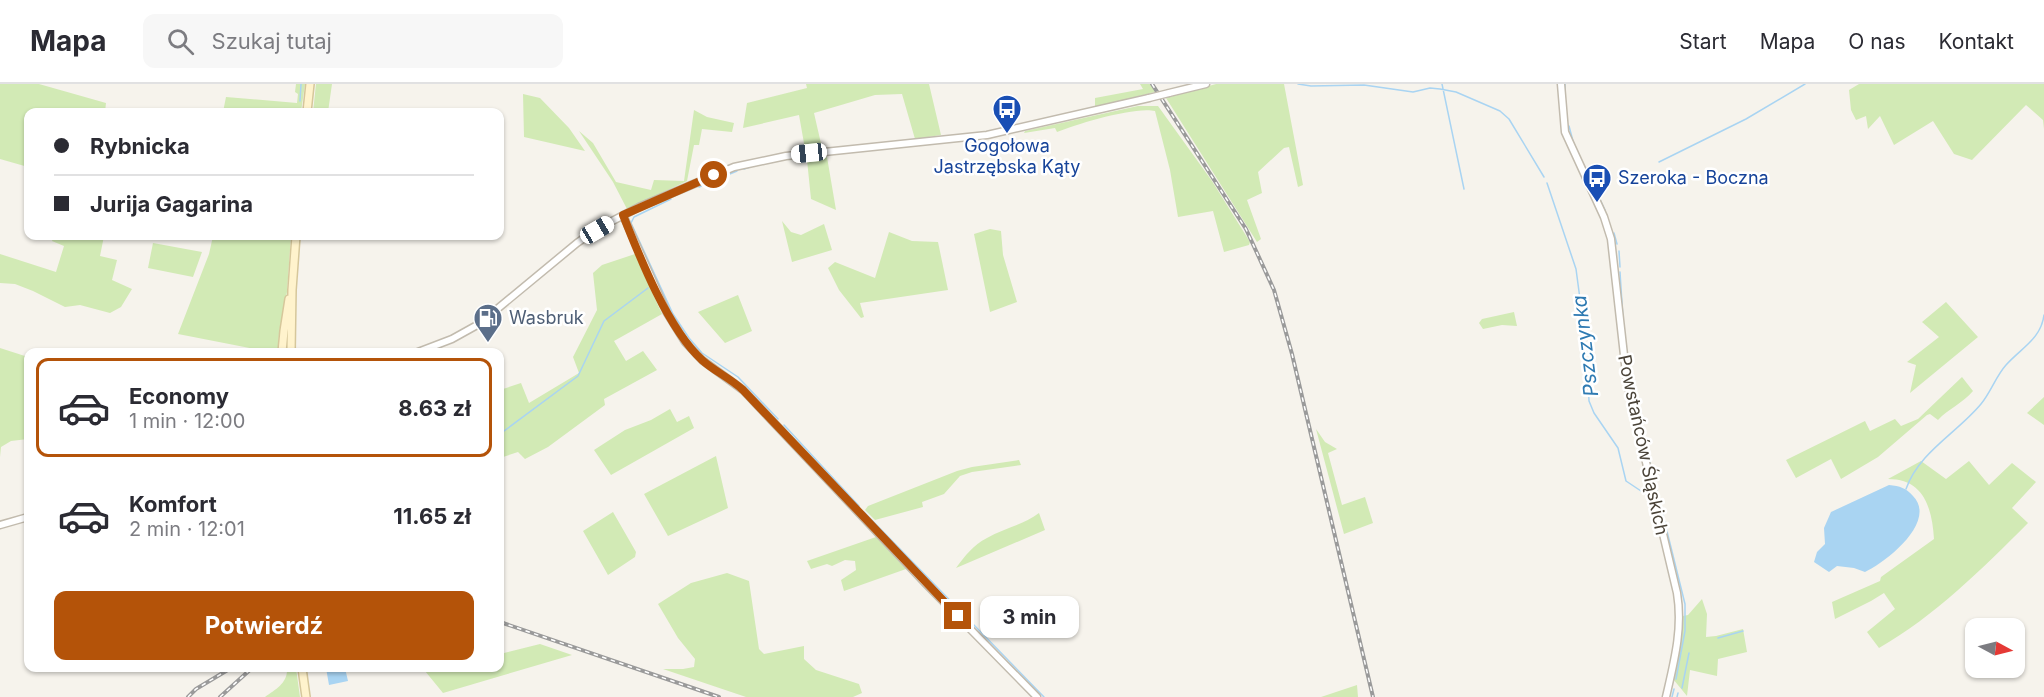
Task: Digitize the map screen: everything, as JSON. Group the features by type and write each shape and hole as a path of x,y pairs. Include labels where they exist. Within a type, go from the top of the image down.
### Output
{"main road":[{"path":"307,108 310,84"},
{"path":"291,348 296,240"},
{"path":"282,348 285,320 292,290"},
{"path":"303,672 306,697"}],"street":[{"path":"428,348 452,339 479,324 577,243 623,215 734,167 786,156 987,135 1206,84"},
{"name":"Powstańców Śląskich","path":"1561,84 1563,122 1571,150 1604,218 1611,239 1627,382 1677,592 1680,616 1679,637 1666,697"},
{"path":"623,215 667,313 685,342 702,360 743,390 1036,697"},
{"path":"0,525 24,518"}],"green space":[{"path":"0,84 39,84 106,103 105,108 24,108 24,166 0,159"},
{"path":"296,84 305,84 302,108 224,108 226,97 297,103 298,94 295,92"},
{"path":"316,84 332,84 329,108 313,108"},
{"path":"806,84 929,84 941,135 915,139 902,94 875,95 814,113 822,148 805,149 799,115 743,128 747,103 807,88"},
{"path":"1140,84 1150,84 1155,92 1095,107 1095,98 1143,89"},
{"path":"1216,84 1284,84 1303,185 1298,187 1289,147 1284,148 1258,172 1262,193 1247,200 1261,239 1257,242 1166,98"},
{"path":"1859,84 2044,84 2044,129 2043,120 2026,105 1972,160 1954,154 1933,121 1894,145 1880,116 1868,129 1866,116 1856,120 1851,110 1849,90"},
{"path":"523,94 540,98 569,128 585,151 524,137"},
{"path":"1138,106 1158,106 1212,181 1250,242 1249,245 1224,252 1213,211 1178,217 1170,170 1155,111 1121,113 1057,132 1055,128 1024,133"},
{"path":"694,110 707,117 734,123 732,132 702,129 699,145 694,145 687,181 627,209 613,182 579,131 593,143 616,182 651,190 654,180 684,181"},
{"path":"827,157 836,210 811,199 807,160"},
{"path":"782,221 791,232 801,235 824,224 832,250 792,262"},
{"path":"990,229 1001,231 1003,255 1017,302 990,312 974,234"},
{"path":"889,232 912,241 938,242 948,290 860,303 864,317 861,318 839,290 828,268 835,262 875,278"},
{"path":"103,240 100,256 117,260 112,280 132,289 121,307 110,313 80,305 65,307 15,284 0,283 0,254 56,272 64,246 52,241"},
{"path":"212,240 291,240 287,292 278,348 250,348 178,334 209,254"},
{"path":"153,243 202,252 193,277 148,268"},
{"path":"635,254 662,314 614,341 626,361 643,351 657,370 604,399 605,405 548,447 525,459 518,452 504,457 504,389 521,383 529,403 579,373 573,357 597,310 593,273 602,265"},
{"path":"738,295 752,331 725,343 698,312"},
{"path":"1946,302 1978,337 1910,393 1916,365 1907,362 1939,337 1922,322"},
{"path":"1514,312 1517,326 1502,325 1483,329 1479,323 1482,319"},
{"path":"0,348 24,356 24,439 11,441 1,447 0,457"},
{"path":"1962,377 1973,391 1965,399 1938,420 1930,414 1927,415 1878,457 1841,479 1831,459 1796,478 1786,460 1865,421 1870,431 1895,419 1901,426 1918,419"},
{"path":"2044,397 2044,425 2027,413"},
{"path":"670,409 677,422 689,416 694,428 611,475 594,450 625,430 651,420"},
{"path":"1316,429 1325,442 1337,449 1328,453 1342,505 1365,497 1373,523 1344,534"},
{"path":"716,456 728,508 668,536 644,494"},
{"path":"1019,460 1021,465 972,472 960,476 944,494 922,502 923,507 875,520 865,510 868,506 957,471"},
{"path":"1921,461 1946,479 1969,461 1989,485 2012,463 2036,482 2012,508 2028,523 1939,607 1879,648 1867,632 1895,609 1884,593 1835,619 1832,602 1880,581 1881,577 1934,539 1931,517 1924,497 1910,484 1888,479"},
{"path":"613,512 636,552 635,557 608,575 583,531"},
{"path":"1039,513 1045,530 956,568 982,541 1027,521"},
{"path":"876,537 906,569 844,591 841,580 856,570 855,561 845,560 832,566 827,564 811,569 807,561"},
{"path":"727,573 749,581 759,649 764,654 804,646 804,659 816,670 859,684 862,693 853,697 746,697 663,669 694,667 695,659 678,638 658,604 691,583"},
{"path":"1702,599 1707,614 1706,637 1743,629 1747,652 1718,659 1717,676 1690,670 1687,696 1673,679 1683,616 1688,615"},
{"path":"540,644 572,655 443,693 426,672 504,672 504,653"},
{"path":"297,672 300,697 265,697 283,682 287,673"},
{"path":"1357,685 1358,697 1321,697"}],"water":[{"path":"1889,485 1908,491 1919,506 1919,518 1914,529 1896,551 1865,572 1837,566 1829,572 1814,562 1817,552 1825,544 1824,528 1831,512"},
{"path":"327,672 346,672 348,681 329,685"}],"waterway":[{"path":"300,101 301,84"},
{"name":"Pszczynka","path":"1298,84 1311,86 1364,85 1413,92 1430,88 1456,92 1500,111 1509,119 1544,177"},
{"path":"1442,84 1464,189"},
{"path":"1565,84 1565,95"},
{"path":"1659,162 1746,119 1805,84"},
{"path":"1569,126 1574,145"},
{"path":"1582,162 1605,210"},
{"path":"744,169 753,166"},
{"path":"699,187 737,171"},
{"name":"Pszczynka","path":"1547,183 1576,269 1580,299 1581,340 1588,379 1589,401 1594,413 1618,448 1626,481 1647,495"},
{"path":"671,199 634,217 631,223 673,314 702,353 738,377 778,419"},
{"path":"1614,233 1617,244"},
{"path":"1619,251 1620,267"},
{"path":"1620,272 1623,319"},
{"path":"504,431 578,376 604,321 648,288"},
{"path":"1906,489 1912,476 1929,453 1981,404 2002,369 2035,337 2044,315"},
{"path":"1626,351 1635,402"},
{"name":"Pszczynka","path":"1638,414 1685,604 1685,631 1676,679"},
{"path":"784,425 859,506"},
{"path":"864,512 1044,697"},
{"path":"1718,638 1743,631"},
{"path":"1682,688 1689,653"},
{"name":"Pszczynka","path":"1672,697 1674,689"},
{"path":"1677,697 1678,693"}],"railway":[{"path":"1152,84 1246,229 1274,290 1292,354 1373,697"},
{"path":"504,623 719,697"},
{"path":"188,697 196,689 224,672"},
{"path":"220,697 248,672"}],"place":[{"name":"Gogołowa Jastrzębska Kąty","path":"1007,134"},
{"name":"Szeroka - Boczna","path":"1597,204"},
{"name":"Wasbruk","path":"488,344"}],"route":[{"path":"714,175 623,215 667,313 685,342 702,360 737,384 958,616"}]}
